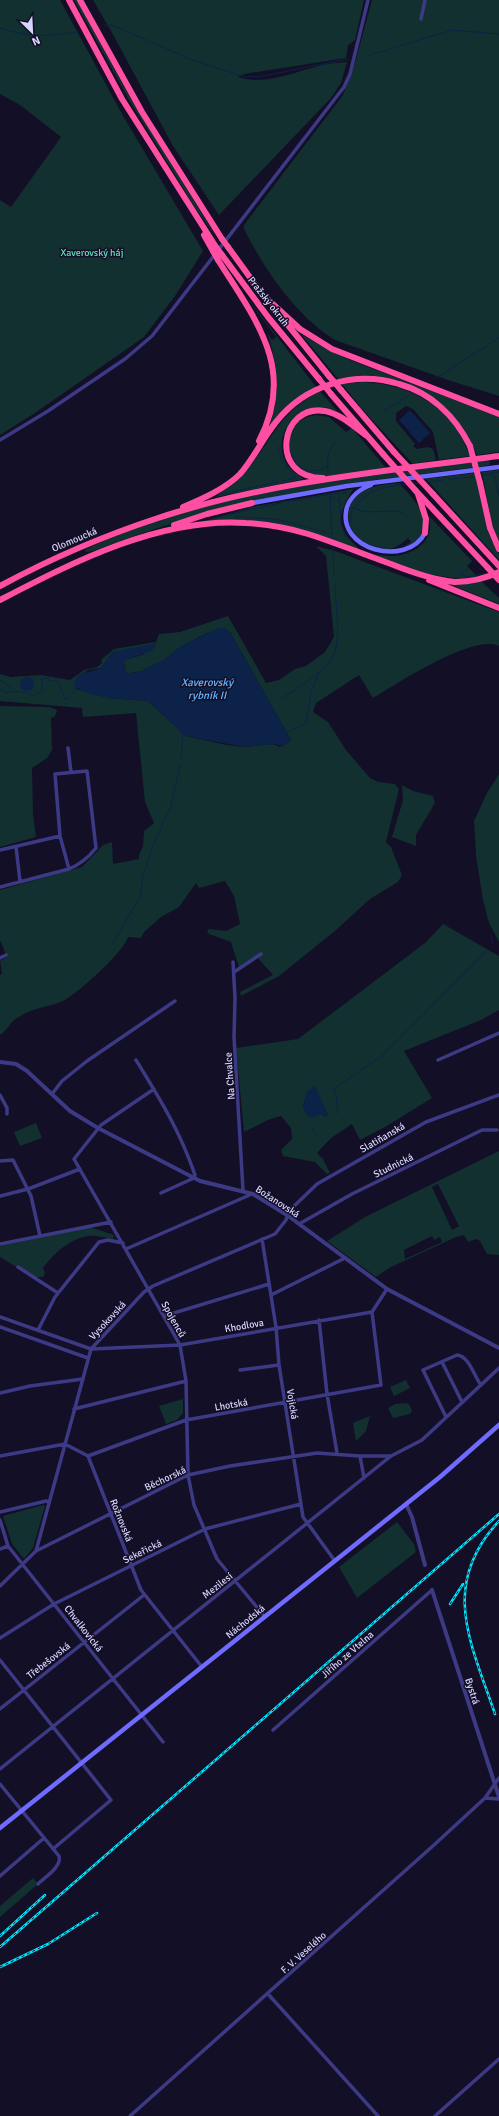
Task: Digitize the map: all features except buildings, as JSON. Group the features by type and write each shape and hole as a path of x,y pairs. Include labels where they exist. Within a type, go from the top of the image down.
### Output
{"highway":[{"name":"Pražský okruh","path":"68,0 122,99 220,258 271,322 367,436 499,580"},
{"name":"Pražský okruh","path":"80,0 147,122 222,239 263,295 329,376 394,452 498,564"},
{"path":"215,491 240,469 260,440 270,411 273,384 271,361 262,331 220,258"},
{"path":"263,295 304,332 332,349 499,414"},
{"path":"159,517 215,491 240,474 277,421 292,406 315,390 344,380 366,378 403,385 418,391 448,414 458,426 470,446 490,528 499,549"},
{"path":"465,400 499,409"},
{"path":"345,477 313,477 298,470 292,464 287,452 286,440 291,428 305,414 320,411 342,418 367,436"},
{"path":"159,517 255,493 345,477 499,456"},
{"path":"419,494 426,519 425,533"},
{"path":"0,600 71,566 197,517 252,503"},
{"name":"Olomoucká","path":"0,586 66,553 159,517"},
{"path":"143,538 173,528 201,524 233,522 260,524 303,533 400,568 499,608"},
{"path":"400,568 432,578 453,582 479,579 499,572"}],"main road":[{"path":"252,503 325,490 499,467"},
{"path":"388,481 365,488 351,499 346,516 351,535 366,546 386,551 410,548 419,542 425,533"},
{"name":"Náchodská","path":"0,1828 406,1504 499,1425"}],"street":[{"path":"0,440 48,411 119,363 152,336 344,87 350,74 368,0"},
{"path":"421,19 425,0"},
{"path":"68,748 71,772"},
{"path":"0,887 20,881 69,868 79,865 96,848 87,771 54,774 60,836 69,868"},
{"path":"0,850 16,848 60,836"},
{"path":"16,848 20,881"},
{"path":"234,972 261,954"},
{"path":"0,958 6,955"},
{"name":"Na Chvalce","path":"233,962 234,1037 243,1190"},
{"path":"52,1094 62,1081 87,1061 175,1002"},
{"path":"438,1060 499,1033"},
{"path":"136,1060 163,1102 183,1142 195,1175 194,1178 160,1193"},
{"name":"Božanovská","path":"0,1062 16,1064 27,1071 70,1111 98,1128 194,1178 214,1185 243,1190 253,1194 287,1215 387,1289 499,1348"},
{"name":"Spojenců","path":"154,1089 98,1128 74,1159 180,1345 186,1381 188,1476 194,1506 217,1559 265,1617"},
{"name":"Slatiňanská","path":"287,1215 289,1210 317,1184 406,1132 426,1122 499,1094"},
{"path":"0,1095 7,1108 7,1114"},
{"name":"Studnická","path":"299,1224 352,1194 482,1130 497,1130"},
{"path":"0,1161 13,1160 28,1189 40,1236"},
{"path":"0,1196 28,1189 80,1169"},
{"path":"126,1248 253,1194"},
{"name":"Vysokovská","path":"24,1565 36,1551 91,1349 148,1289 278,1231 287,1215"},
{"path":"0,1244 110,1222"},
{"name":"Vojická","path":"262,1239 276,1327 284,1402 301,1504 306,1524 335,1560"},
{"path":"38,1330 58,1293 99,1242 108,1240 123,1243"},
{"path":"271,1295 345,1258"},
{"path":"18,1267 58,1293"},
{"path":"164,1316 269,1284"},
{"path":"372,1312 387,1289"},
{"name":"Khodlova","path":"91,1349 180,1345 276,1327 372,1312"},
{"name":"Lhotská","path":"88,1456 186,1420 381,1385 372,1312"},
{"path":"0,1317 91,1349"},
{"path":"319,1320 327,1394 337,1454"},
{"path":"0,1327 88,1358"},
{"path":"446,1417 423,1370 456,1355 461,1355 466,1358 474,1376 481,1385"},
{"path":"442,1362 462,1402"},
{"path":"240,1370 279,1365"},
{"name":"Mezilesí","path":"0,1769 391,1456 422,1440 499,1368"},
{"path":"0,1393 30,1386 83,1379"},
{"path":"74,1409 186,1381"},
{"path":"0,1456 65,1444 88,1456"},
{"name":"Běchorská","path":"36,1551 188,1476 230,1466 293,1456 337,1454 391,1456"},
{"name":"Rožnovská","path":"88,1456 110,1514 144,1595 202,1667"},
{"path":"360,1456 364,1478"},
{"path":"0,1512 46,1501 49,1502"},
{"name":"Sekeřická","path":"0,1638 54,1604 205,1529 301,1504"},
{"path":"406,1504 412,1517 425,1565"},
{"name":"Chvalkovická","path":"0,1520 8,1546 164,1742"},
{"path":"0,1548 8,1546"},
{"path":"0,1586 24,1565"},
{"name":"Jiřího ze Vtelna","path":"273,1730 432,1590"},
{"name":"Bystrá","path":"432,1590 499,1798"},
{"name":"Třebešovská","path":"0,1709 144,1595"},
{"path":"0,1660 111,1800 54,1849"},
{"name":"F. V. Veselého","path":"130,2116 268,1994 484,1798 499,1778"},
{"path":"0,1784 59,1856 60,1860 58,1866 38,1884"},
{"path":"484,1798 499,1798"},
{"path":"0,1876 44,1838"},
{"path":"268,1994 378,2116"},
{"path":"435,2116 499,2059"}],"green space":[{"name":"Xaverovský háj","path":"0,0 60,0 122,114 203,251 175,296 144,337 35,413 0,435 0,200 11,207 61,137 20,105 0,94"},
{"path":"74,0 77,0 126,91 218,240 194,206 129,100"},
{"path":"93,0 364,0 355,40 348,45 346,58 244,74 238,77 258,80 268,79 326,64 347,62 341,83 331,98 219,215 173,146"},
{"path":"372,0 499,0 499,396 448,380 335,340 320,330 294,305 271,276 244,229 244,225 343,95 355,63"},
{"path":"242,291 316,387 293,401 270,425 275,402 276,379 274,356 267,333 272,340 276,337"},
{"path":"301,334 326,349 350,360 499,417 499,452 477,455 470,439 450,412 424,391 409,384 375,376 338,379"},
{"path":"363,382 399,388 415,394 429,402 442,412 453,424 470,456 439,460 433,432 413,409 406,406 396,413 396,421 415,444 413,446 416,449 428,447 433,449 436,460 413,464 362,409 342,384"},
{"path":"320,391 337,411 322,407 303,411 288,425 282,443 282,453 286,463 292,470 304,479 216,497 247,470 285,418 294,409"},
{"path":"317,415 329,417 346,432 352,428 386,468 336,476 316,476 299,468 289,450 289,440 292,431 297,424 306,418"},
{"path":"489,459 490,465 345,484 265,499 178,522 121,540 93,551 86,552 85,550 131,530 179,513 230,500 335,480"},
{"path":"499,470 499,544 491,520 482,472"},
{"path":"475,473 488,533 499,554 499,560 426,479"},
{"path":"399,483 421,510 425,527 423,534 417,541 403,548 411,542 408,538 397,546 389,549 377,549 366,545 357,538 351,528 348,518 350,507 355,498 370,488"},
{"path":"353,489 344,507 341,519 344,532 360,550 277,523 245,520 205,521 253,507"},
{"path":"429,516 472,561 467,566 478,577 451,578 438,576 400,565 375,555 398,555 414,550 420,546 426,540 429,533"},
{"path":"316,546 335,551 499,612 499,646 487,644 454,653 416,672 373,698 359,675 316,703 313,712 328,722 346,750 370,778 378,782 395,784 399,789 386,842 391,847 402,875 398,882 370,899 336,930 279,976 241,996 240,992 273,975 256,956 239,967 231,942 209,934 207,931 209,929 226,931 240,924 234,896 225,881 199,888 196,883 179,907 161,917 144,932 141,938 128,937 125,944 109,962 70,997 63,1001 23,1014 0,1035 0,975 2,974 0,961 7,957 0,940 0,890 82,867 103,845 112,842 113,864 139,859 143,846 144,831 154,823 145,802 136,713 83,717 82,708 0,701 0,674 11,677 41,675 70,680 84,670 97,667 102,663 101,660 114,649 156,642 159,634 180,632 228,616 266,683 279,680 295,669 306,666 325,652 334,637 326,556","holes":["209,632 230,632 291,740 280,747 273,744 244,747 227,745 186,736 148,701 109,698 76,689 76,679 88,670 101,668 112,653 117,651 145,654 125,660 124,663 126,674 142,671 164,660 180,647"]},
{"path":"482,582 499,598 499,604 449,584"},
{"path":"0,706 50,707 57,710 55,716 51,718 52,750 47,758 32,768 33,814 36,837 0,847"},
{"path":"499,774 499,942 489,923 483,900 476,856 474,821 487,793"},
{"path":"402,785 413,791 433,796 435,803 416,835 416,846 392,837 403,800"},
{"path":"443,924 499,956 499,1010 481,1020 404,1051 432,1098 385,1127 360,1140 352,1124 331,1138 317,1153 323,1159 330,1173 327,1174 315,1162 283,1156 281,1150 292,1139 291,1128 281,1116 268,1120 244,1132 236,1048 298,1039 425,943","holes":["315,1087 328,1115 303,1108 307,1092"]},
{"path":"36,1123 42,1138 20,1146 14,1132"},
{"path":"499,1151 499,1255 487,1254 480,1241 476,1239 468,1242 464,1235 456,1237 389,1268 376,1277 327,1241 365,1217","holes":["438,1184 459,1226 452,1230 432,1187","432,1236 434,1240 440,1237 442,1242 405,1259 404,1250"]},
{"path":"90,1227 114,1235 113,1239 88,1236 69,1243 57,1252 43,1268 45,1273 43,1277 33,1277 0,1257 0,1246"},
{"path":"406,1380 410,1388 394,1396 390,1387"},
{"path":"183,1399 183,1413 177,1420 166,1424 159,1406"},
{"path":"395,1404 409,1404 412,1411 410,1414 393,1418 388,1408"},
{"path":"370,1416 366,1431 356,1441 353,1423"},
{"path":"43,1505 45,1506 33,1548 24,1559 12,1544 3,1516"},
{"path":"397,1522 414,1544 416,1552 357,1598 339,1567"},
{"path":"33,1878 38,1884 0,1917 0,1906"}],"water":[{"path":"410,410 430,433 419,443 399,420"},
{"name":"Xaverovský rybník II","path":"218,628 225,628 230,632 291,740 284,746 273,744 244,747 186,736 148,701 109,698 89,694 74,687 77,677 84,673 101,668 112,653 157,643 152,651 125,660 124,663 126,674 142,671 164,660 180,647"},
{"path":"24,677 30,677 34,681 34,687 30,691 24,691 20,687 20,681"},
{"path":"315,1086 328,1115 324,1117 321,1114 313,1118 308,1116 303,1108 307,1092"}],"waterway":[{"path":"104,26 112,25 192,60 245,77 263,76 348,59"},
{"path":"0,28 30,35 78,32"},
{"path":"367,56 452,30 499,34"},
{"path":"436,378 499,338"},
{"path":"384,411 410,395"},
{"path":"328,472 330,450 339,439"},
{"path":"278,446 282,461 296,478"},
{"path":"290,450 296,463 304,469 315,471 328,467"},
{"path":"480,476 499,472"},
{"path":"492,474 495,478 499,496"},
{"path":"449,479 475,477"},
{"path":"282,481 295,478"},
{"path":"425,482 444,480"},
{"path":"222,494 277,482"},
{"path":"413,484 420,483"},
{"path":"354,508 370,493 390,486 406,484"},
{"path":"286,502 339,493 339,501"},
{"path":"340,493 346,493"},
{"path":"330,496 332,537"},
{"path":"330,496 338,500"},
{"path":"340,501 341,524 346,537"},
{"path":"222,516 281,503"},
{"path":"351,507 365,512 399,511 406,516"},
{"path":"350,525 352,509"},
{"path":"235,517 276,519 332,534"},
{"path":"363,541 374,546 386,548"},
{"path":"333,548 334,575"},
{"path":"467,569 460,574 467,577 488,573"},
{"path":"281,699 317,674 333,656 336,649 338,631 335,583"},
{"path":"286,733 306,723 311,692 320,671"},
{"path":"0,689 6,693 13,691 29,693 35,696 43,690 41,679 48,678 50,681 57,680 65,699 69,698 76,689"},
{"path":"0,680 12,689"},
{"path":"181,758 183,731"},
{"path":"113,943 140,897 143,876 153,846 171,806 180,765"},
{"path":"491,935 492,944"},
{"path":"332,1090 382,1056 487,950"},
{"path":"335,1089 338,1112 335,1115"},
{"path":"311,1127 316,1135"}],"railway":[{"path":"0,1947 499,1514"},
{"path":"495,1714 470,1639 466,1615 465,1591 470,1568 481,1545 499,1521"},
{"path":"450,1604 463,1584"},
{"path":"0,1936 45,1895"},
{"path":"0,1967 48,1944 97,1913"}]}
